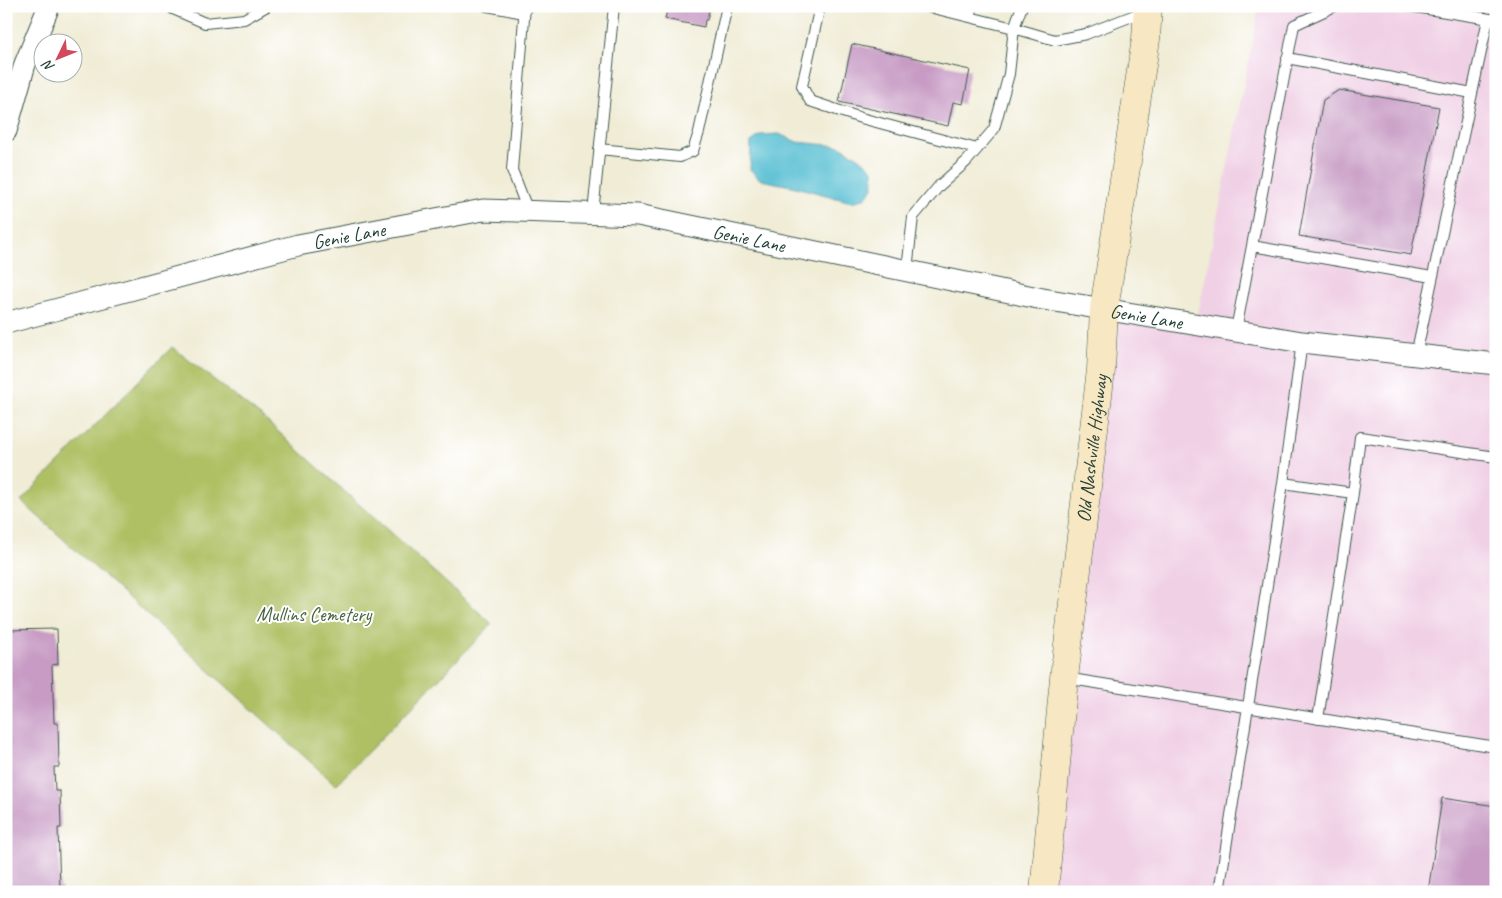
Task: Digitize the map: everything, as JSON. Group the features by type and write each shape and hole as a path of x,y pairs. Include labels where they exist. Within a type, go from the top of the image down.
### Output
{"main road":[{"name":"Old Nashville Highway","path":"1044,892 1064,678 1101,370 1104,309 1146,39 1147,8"}],"street":[{"path":"6,131 25,64 49,6"},
{"name":"Genie Lane","path":"6,323 298,245 483,210 528,211 638,215 1043,299 1302,342 1496,364"}],"lane":[{"path":"172,6 174,9 205,23 244,19 267,6"},
{"path":"487,6 524,10 512,170 528,211"},
{"path":"593,213 614,6"},
{"path":"599,149 680,157 692,151 699,132 726,6"},
{"path":"820,6 802,86 810,101 861,118 977,149"},
{"path":"907,270 913,217 939,186 967,160 994,129 1008,74 1014,28 1022,6"},
{"path":"1236,330 1294,25 1335,6"},
{"path":"1410,6 1492,19 1472,93 1416,355"},
{"path":"929,7 971,11 1014,28 1055,40 1086,34 1147,8"},
{"path":"1288,58 1472,93"},
{"path":"1252,246 1432,277"},
{"path":"1219,892 1283,483 1302,342"},
{"path":"1318,719 1360,437 1496,457"},
{"path":"1283,483 1353,492"},
{"path":"1064,678 1496,747"}],"shaded area":[{"path":"1265,6 1496,6 1496,892 1044,892 1104,309 1196,324 1259,9"}],"green space":[{"name":"Mullins Cemetery","path":"172,347 263,418 492,624 336,785 21,501"}],"water":[{"path":"779,134 797,142 840,146 860,158 873,170 873,188 864,199 851,202 796,187 761,180 750,170 751,142 761,135"}],"building":[{"path":"668,6 710,6 704,27 665,19"},
{"path":"852,44 970,70 963,104 953,102 948,126 839,102"},
{"path":"1339,90 1439,107 1411,255 1299,236 1323,100"},
{"path":"57,629 58,664 52,665 54,723 58,723 59,767 54,767 55,791 60,791 61,828 58,828 60,888 62,888 62,892 6,892 6,630"},
{"path":"1442,798 1496,806 1496,892 1428,892"}]}
